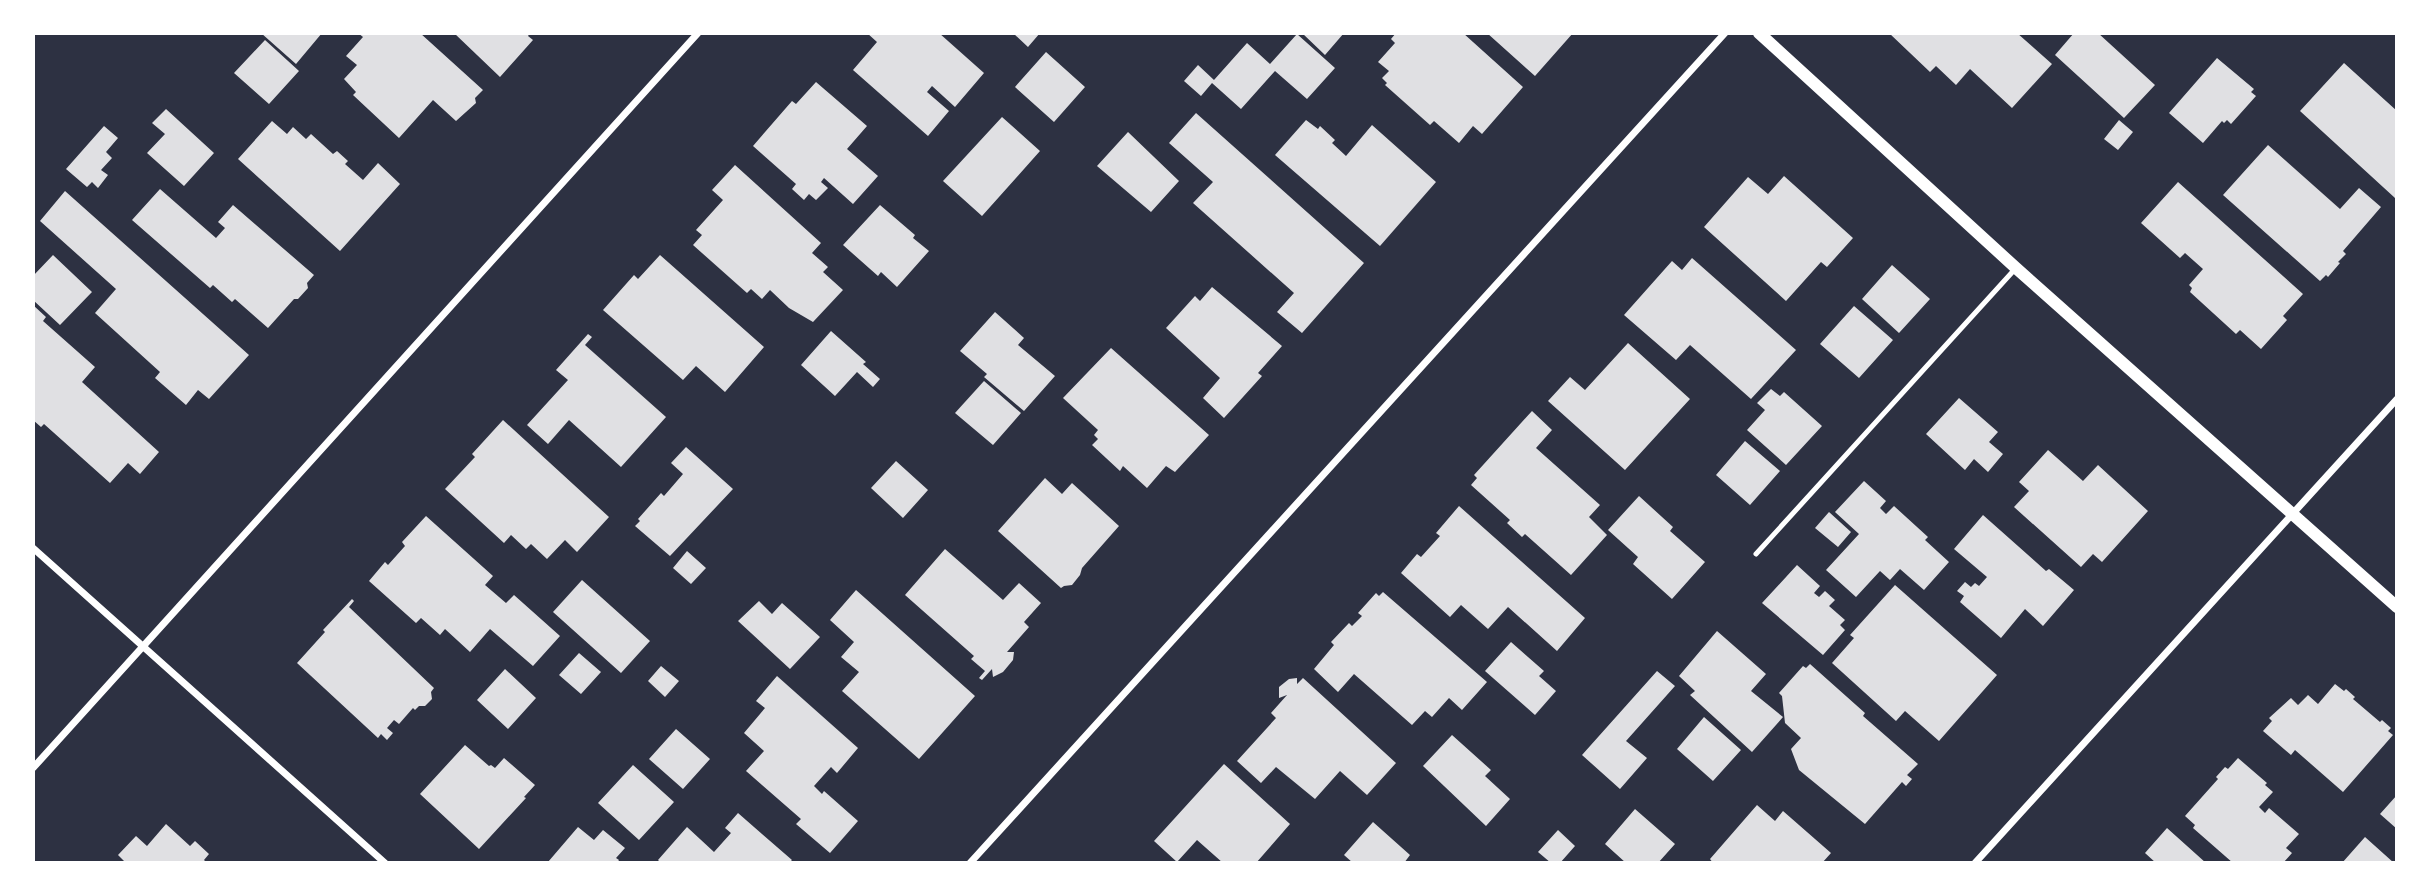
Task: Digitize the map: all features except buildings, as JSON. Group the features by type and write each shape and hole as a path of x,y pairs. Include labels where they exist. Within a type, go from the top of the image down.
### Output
{"street":[{"path":"33,768 698,33"},
{"path":"970,863 1725,33"},
{"path":"1759,33 2016,268 2397,607"},
{"path":"1975,863 2397,399"},
{"path":"33,548 385,863"}],"lane":[{"path":"1756,554 2016,268"}]}
